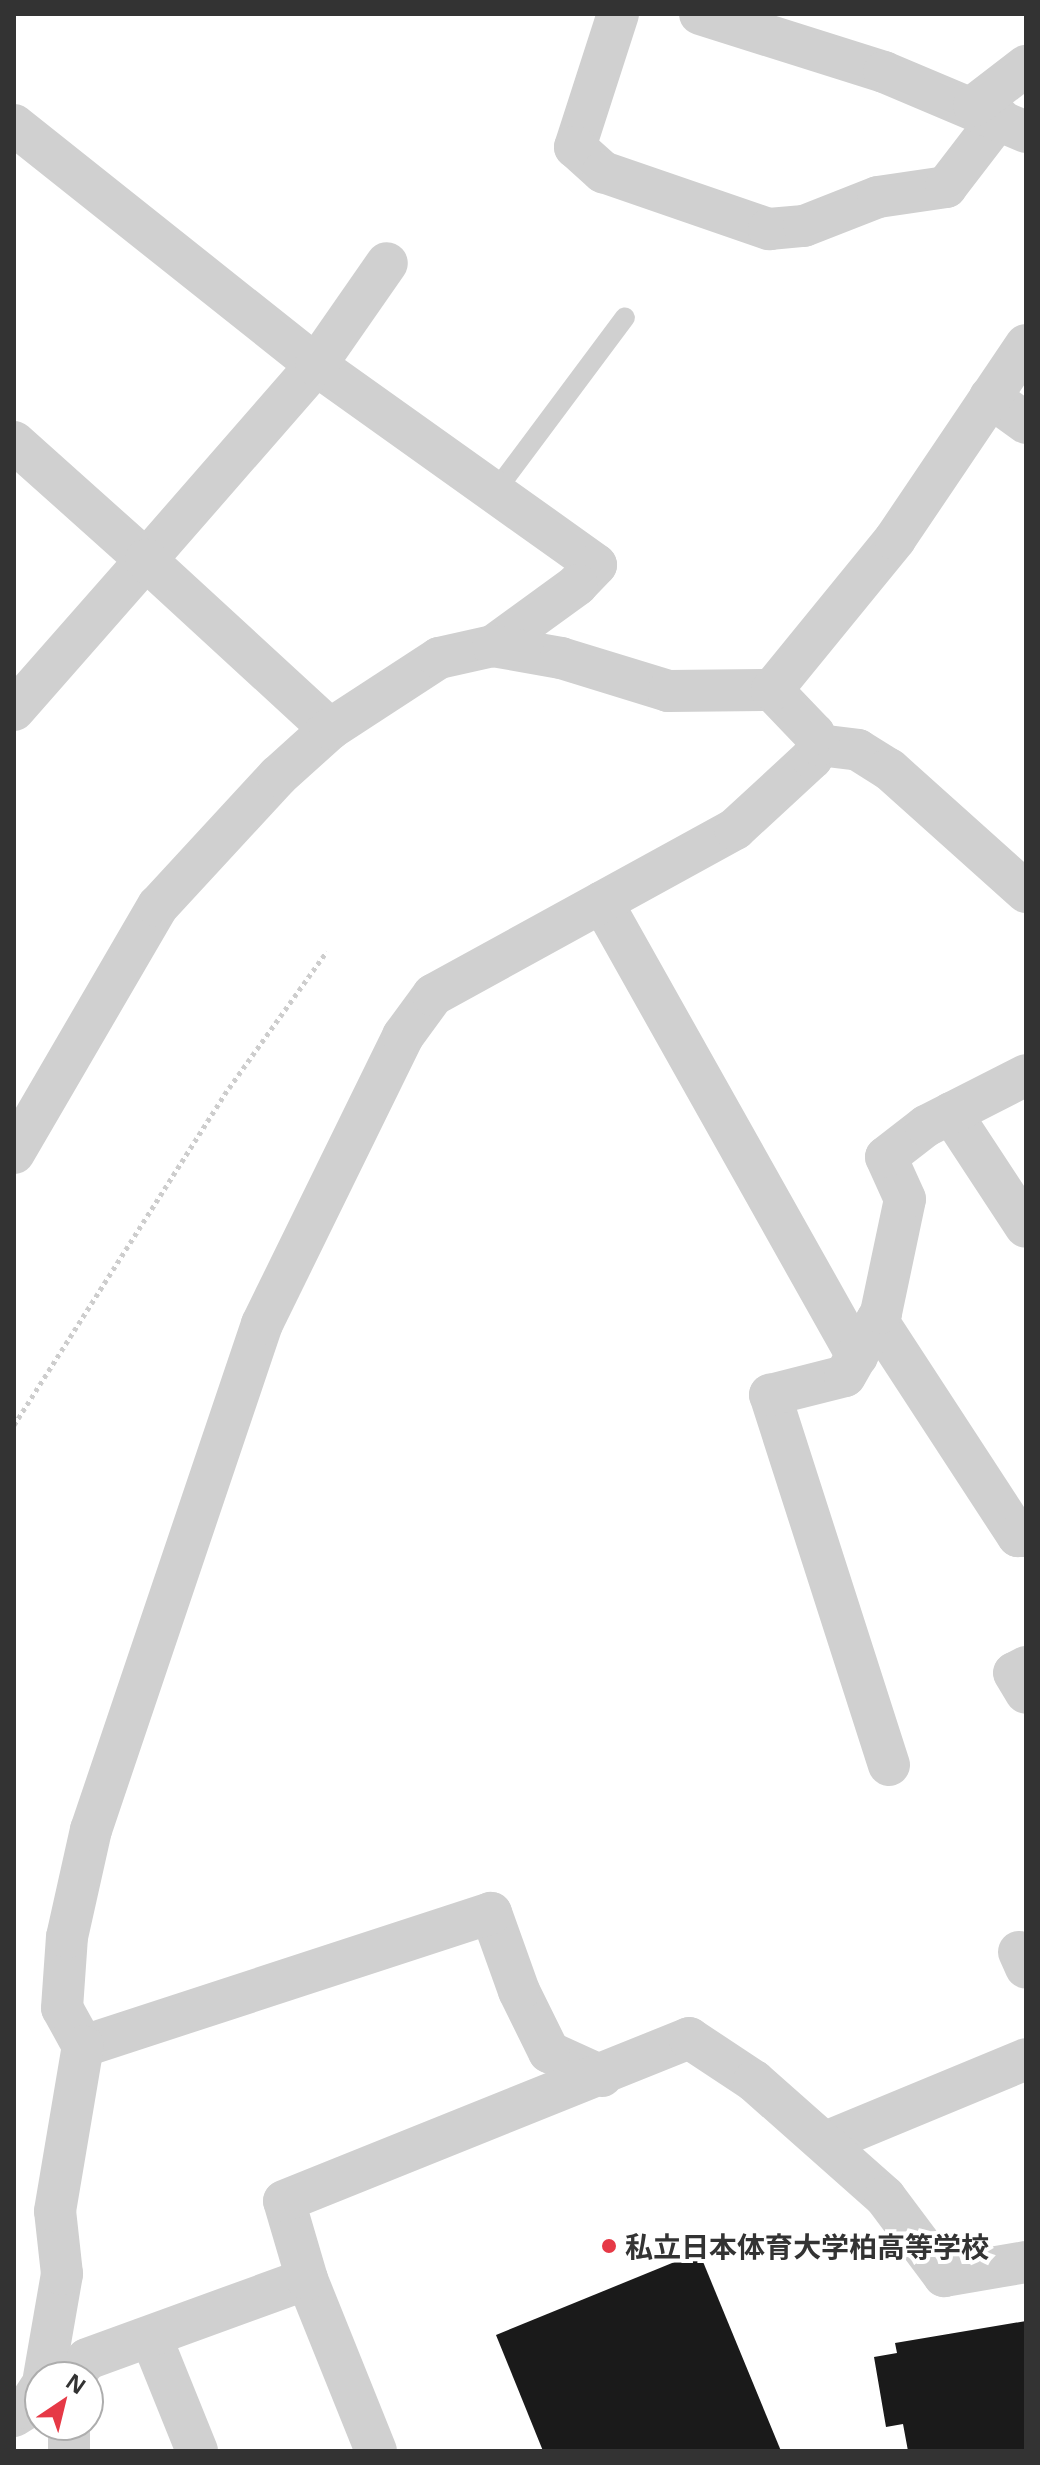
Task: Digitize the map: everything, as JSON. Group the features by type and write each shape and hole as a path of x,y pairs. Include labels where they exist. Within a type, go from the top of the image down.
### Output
{"street":[{"path":"618,14 575,147 603,172 769,229 804,226 878,197 946,187 1000,119 1026,66"},
{"path":"700,14 1000,119"},
{"path":"14,125 316,365 596,565 577,585 493,646"},
{"path":"14,710 316,365 387,263"},
{"path":"772,690 895,539 1026,345"},
{"path":"990,397 1026,423"},
{"path":"14,442 330,729"},
{"path":"14,1153 158,906 278,776 330,729 439,658 493,646 561,658 668,691 772,690"},
{"path":"772,690 819,745 858,750 889,769 1026,892"},
{"path":"47,2361 62,2274 55,2211 83,2046 62,2008 67,1937 91,1830 262,1324 403,1036 433,995 735,829 776,795 819,745"},
{"path":"602,902 857,1356"},
{"path":"889,1765 770,1395 845,1376 877,1320 905,1199 886,1157 951,1113 1026,1075"},
{"path":"951,1113 1026,1227"},
{"path":"877,1320 1018,1536 1026,1536"},
{"path":"1026,1667 1014,1673 1026,1693"},
{"path":"83,2046 491,1913 519,1991 549,2052 602,2076"},
{"path":"376,2451 307,2279 284,2201 602,2076 689,2038 754,2081 885,2197 944,2276 1026,2262"},
{"path":"826,2142 1026,2059"},
{"path":"85,2361 307,2279"},
{"path":"151,2337 197,2451"}],"lane":[{"path":"494,493 625,317"}],"path":[{"path":"14,1425 229,1088 327,951"}],"building":[{"path":"699,2252 781,2451 543,2451 496,2335"},
{"path":"1026,2321 1026,2451 908,2451 903,2424 886,2427 874,2357 897,2353 895,2343"}],"place":[{"name":"私立日本体育大学柏高等学校","path":"609,2246"}]}
